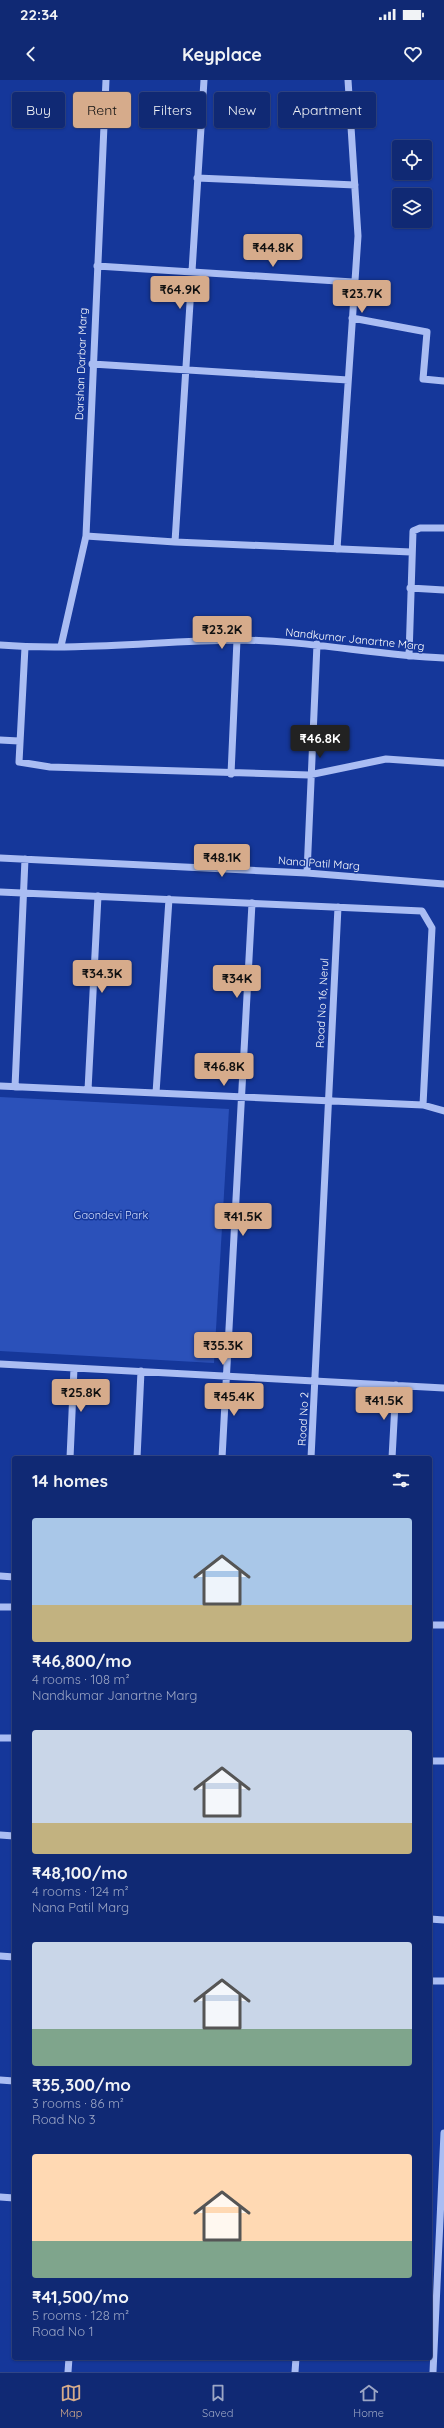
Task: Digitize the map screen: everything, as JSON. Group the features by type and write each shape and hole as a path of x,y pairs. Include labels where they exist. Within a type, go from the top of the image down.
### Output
{"street":[{"name":"Darshan Darbar Marg","path":"61,646 86,536 92,364 106,80"},
{"path":"175,542 204,80"},
{"path":"337,549 353,282 358,236 348,80"},
{"path":"197,178 354,185"},
{"path":"97,266 353,282"},
{"path":"352,318 427,332 423,378 444,381"},
{"path":"92,364 348,380"},
{"path":"408,656 413,531 420,528 444,528"},
{"path":"86,536 175,542 411,552"},
{"path":"410,588 444,590"},
{"path":"231,774 237,640"},
{"name":"Nandkumar Janartne Marg","path":"0,645 25,647 237,640 317,644 408,656 444,658"},
{"path":"306,873 309,775 317,644"},
{"path":"25,647 22,731 19,762 50,768 140,769 231,774 309,775 386,759 444,763"},
{"path":"0,740 20,741"},
{"name":"Nana Patil Marg","path":"0,858 306,873 444,884"},
{"path":"16,1087 26,859"},
{"path":"0,892 422,911 428,918 432,928 423,1105"},
{"path":"88,1090 98,896"},
{"path":"156,1093 169,899"},
{"path":"222,1456 252,903"},
{"name":"Road No 16, Nerul","path":"316,1380 338,907"},
{"path":"0,1086 423,1105 444,1111"},
{"path":"0,1364 444,1388"},
{"path":"70,1456 74,1368"},
{"path":"137,1456 141,1371"},
{"name":"Road No 2","path":"311,1456 316,1380"},
{"path":"392,1456 396,1385"},
{"path":"0,1576 12,1577"},
{"path":"0,1607 12,1608"},
{"path":"432,1625 444,1625"},
{"path":"0,1738 12,1738"},
{"path":"432,1760 444,1761"},
{"path":"0,1835 12,1836"},
{"path":"432,1919 444,1920"},
{"path":"0,1956 12,1957"},
{"path":"432,1981 444,1981"},
{"path":"0,2080 12,2081"},
{"path":"433,2372 444,2134"},
{"path":"0,2197 12,2198"},
{"path":"68,2372 69,2360"},
{"path":"295,2372 296,2360"}],"green space":[{"name":"Gaondevi Park","path":"0,1097 229,1109 214,1363 0,1351"}]}
